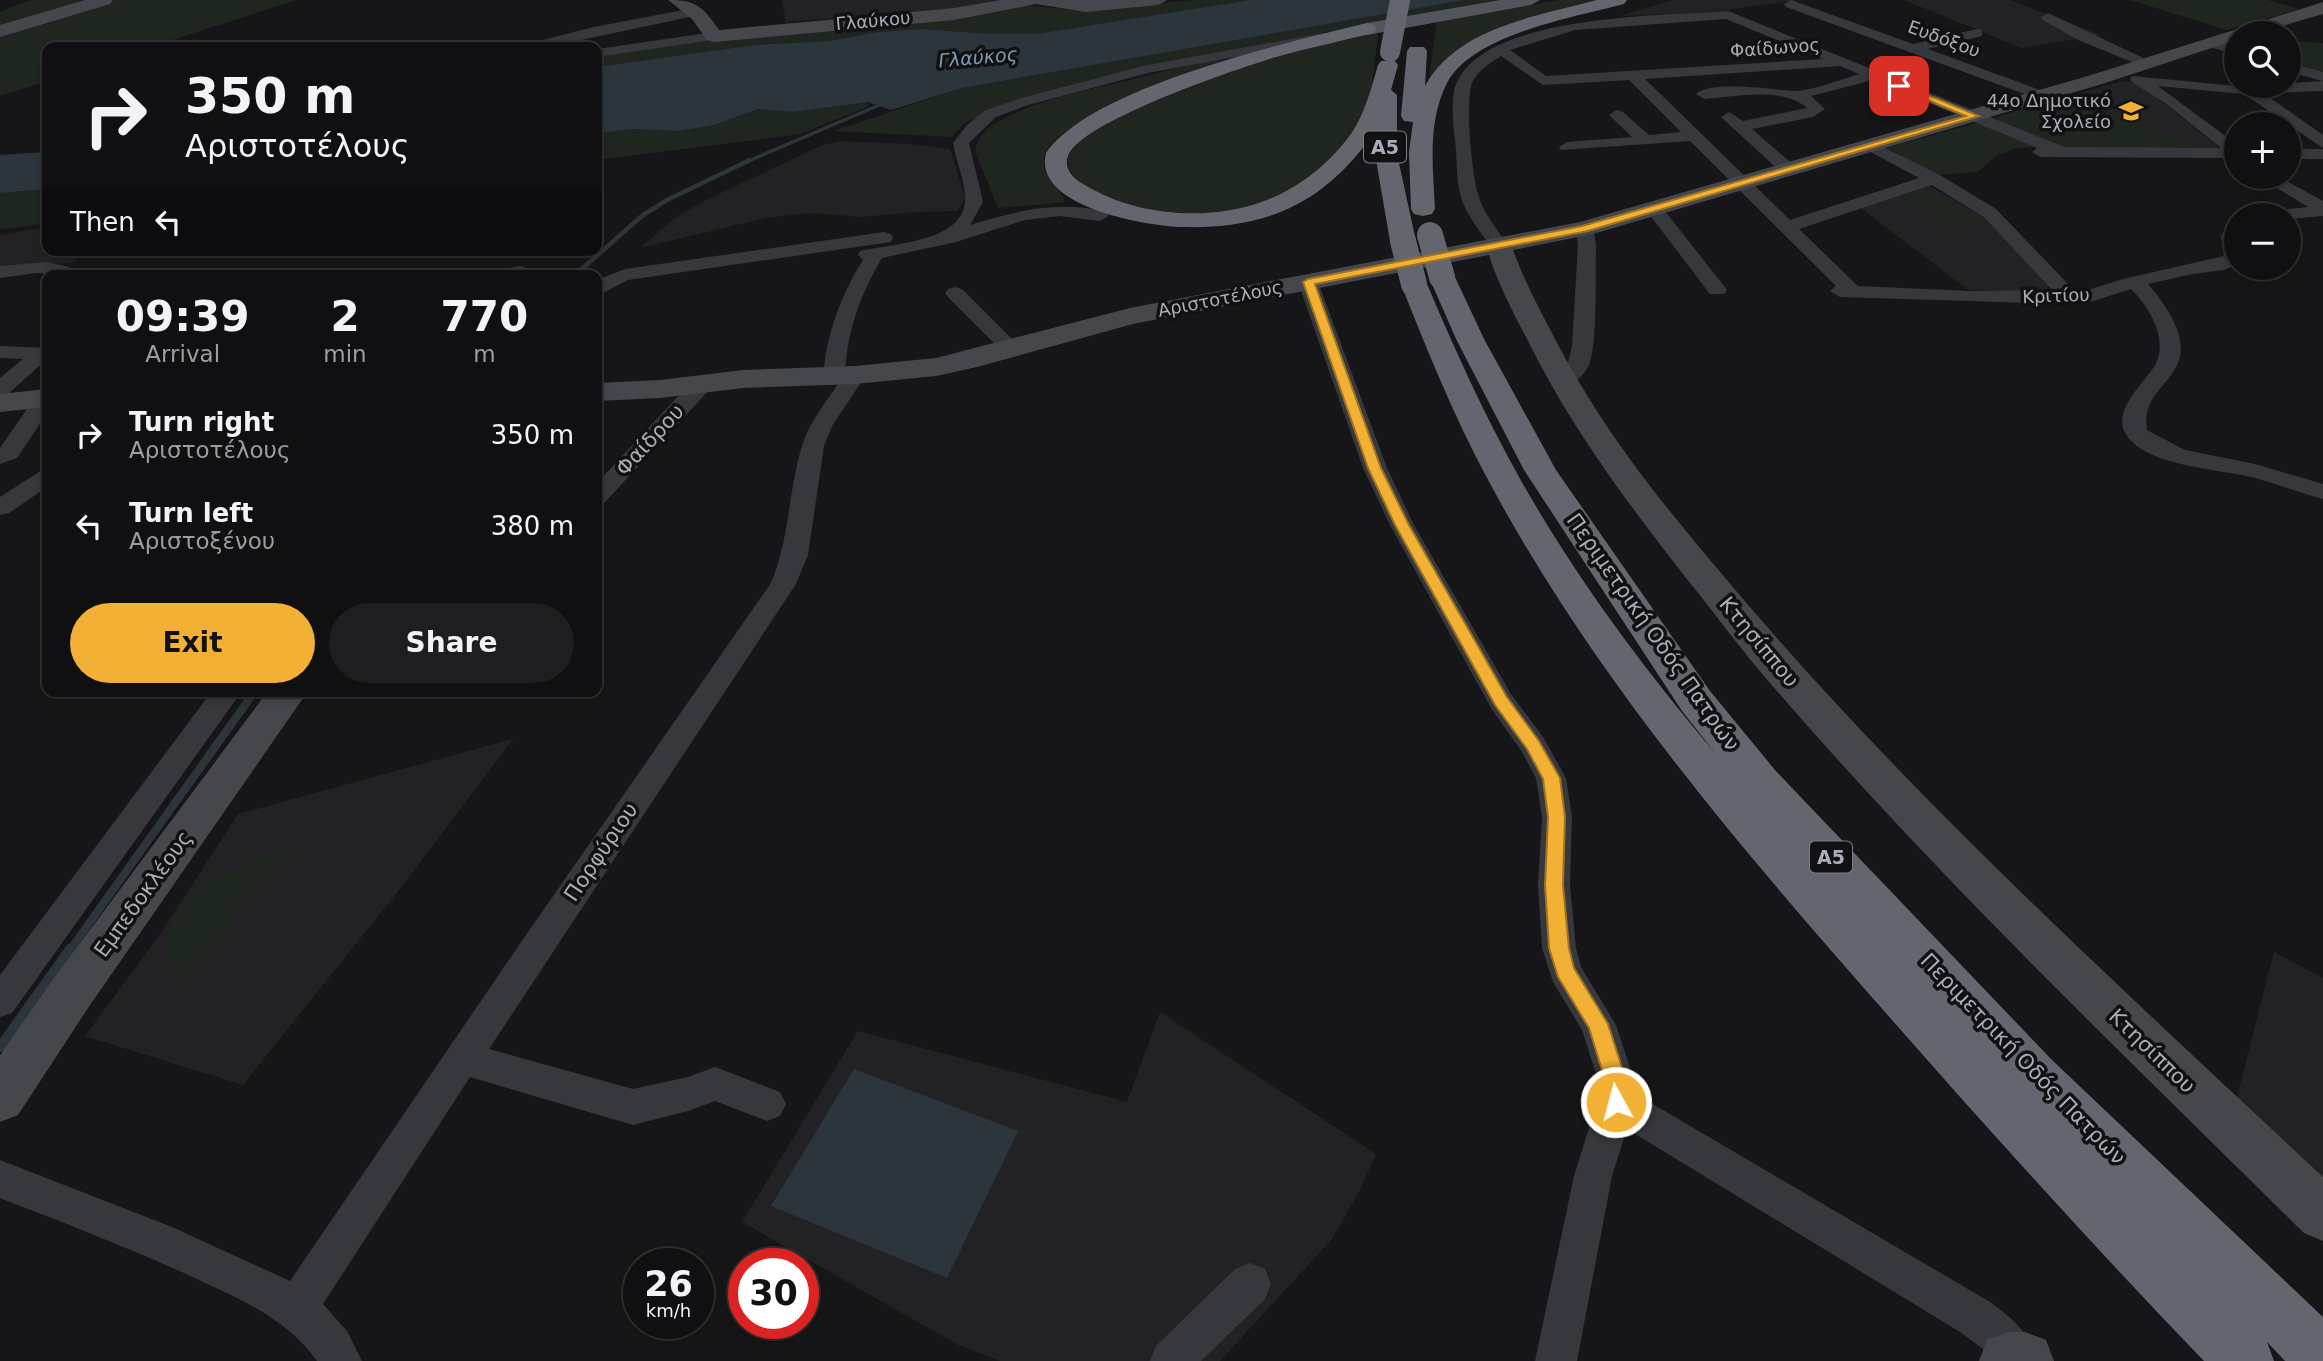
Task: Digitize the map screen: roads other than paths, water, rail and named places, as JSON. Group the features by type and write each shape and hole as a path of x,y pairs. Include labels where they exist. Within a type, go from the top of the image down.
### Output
{"highway":[{"name":"Περιμετρική Οδός Πατρών","path":"1400,0 1389,58 1384,125 1386,154 1403,241 1469,339 1540,470 1696,701 1760,781 2033,1074 2323,1356"},
{"name":"Περιμετρική Οδός Πατρών","path":"1424,0 1411,97 1412,149 1430,235 1428,280 1447,370 1500,474 1578,600 1643,690 1812,897 2034,1141 2245,1361"},
{"path":"1423,209 1422,135 1431,96 1447,67 1489,40 1618,0"},
{"path":"1367,29 1229,66 1105,116 1064,141 1056,155 1057,169 1063,181 1079,193 1110,208 1132,213 1174,219 1208,219 1263,209 1305,190 1355,142 1371,118 1389,58"}],"main road":[{"path":"0,31 104,0"},
{"path":"677,0 701,17 714,36"},
{"name":"Γλαύκου","path":"714,36 954,14 1031,0"},
{"path":"1040,0 1087,6 1158,0"},
{"path":"1367,29 1531,0"},
{"name":"Αριστοτέλους","path":"2280,21 2323,8"},
{"name":"Αριστοτέλους","path":"602,393 660,389 704,382 844,376 936,367 1130,316 1584,229 2133,72 2224,38"},
{"name":"Κτησίππου","path":"1499,245 1509,276 1562,381 1597,437 1646,505 1812,705 2023,925 2323,1214"},
{"path":"0,403 42,399"},
{"name":"Εμπεδοκλέους","path":"0,1098 71,993 285,697"},
{"path":"2008,1361 2025,1361"}],"street":[{"name":"Ευδόξου","path":"1791,4 2043,96"},
{"path":"551,42 694,12"},
{"name":"Φαίδωνος","path":"1600,23 1728,15 1842,62"},
{"path":"2048,16 2133,72 2224,143"},
{"name":"Κτησίππου","path":"1499,245 1484,226 1469,194 1460,105 1464,83 1469,75 1500,50 1544,33 1600,23"},
{"path":"949,238 967,219 976,202 963,161 961,143 973,128 990,114 1023,102 1147,69 1367,29"},
{"path":"1914,48 1977,33"},
{"path":"2057,35 2083,37"},
{"path":"602,52 714,36"},
{"path":"2209,43 2224,47"},
{"name":"Φαίδωνος","path":"1500,50 1543,81 1636,71 1682,73 1842,62"},
{"path":"1842,62 2059,151"},
{"path":"1636,71 1786,227 1934,179"},
{"path":"2301,71 2323,78"},
{"path":"2133,72 2224,86"},
{"path":"1682,73 1790,171"},
{"path":"1795,96 1874,75"},
{"path":"2301,87 2323,86"},
{"path":"1704,94 1768,92 1795,96 1812,103 1816,111 1739,126"},
{"path":"2259,98 2280,112"},
{"path":"1617,115 1646,141"},
{"path":"2301,127 2323,124"},
{"path":"2301,127 2323,143"},
{"path":"1567,148 1697,136"},
{"path":"1872,147 1934,179 1995,217 2070,298"},
{"path":"2015,152 2224,153"},
{"path":"2301,154 2323,154"},
{"path":"2288,189 2323,209"},
{"path":"2301,212 2323,209"},
{"path":"602,286 625,275 818,246 876,249 949,238 1048,211 1076,210 1100,216"},
{"path":"1655,210 1717,290"},
{"path":"810,227 818,246"},
{"name":"Κριτίου","path":"1786,227 1846,291 1969,297 2070,298 2102,294 2135,282 2192,268 2224,264"},
{"path":"1562,381 1578,365 1582,346 1587,244 1584,229"},
{"path":"844,376 836,339 842,315 876,249"},
{"path":"0,272 47,268 62,270"},
{"path":"1308,282 1375,468 1402,525 1501,701 1533,745 1552,778 1557,817 1554,885 1559,948 1565,971 1598,1024 1616,1080 1616,1102 1593,1177 1556,1361"},
{"path":"2135,282 2154,301 2168,343 2168,359 2141,400 2135,422 2136,433 2152,444 2175,453 2259,472 2323,492"},
{"path":"955,293 1012,349"},
{"path":"0,352 42,353 0,389"},
{"name":"Πορφύριου","path":"296,1309 783,584 795,555 813,446 844,376"},
{"name":"Φαίδρου","path":"602,492 704,382"},
{"path":"0,457 9,453 42,405"},
{"path":"0,508 42,480"},
{"path":"0,1002 224,697"},
{"path":"464,1059 633,1107 688,1094 715,1084 767,1104"},
{"path":"1616,1102 1983,1322 2006,1341 2017,1360"},
{"path":"0,1180 176,1248 246,1280 296,1309 328,1339 341,1361"},
{"path":"1171,1361 1250,1284"}],"water":[{"name":"Γλαύκος","path":"1250,0 1465,0 962,88 891,110 868,102 794,112 758,109 714,125 679,131 630,129 602,133 602,66 754,45 829,41 878,32 922,29 1036,34"},
{"path":"42,152 42,189 0,193 0,155"},
{"path":"854,1069 1018,1131 947,1278 771,1206"}],"waterway":[{"path":"746,162 884,103"},
{"path":"602,251 643,215 667,200 750,160"},
{"path":"581,270 597,256"},
{"path":"70,950 251,697"},
{"path":"0,1047 71,948"}],"place":[{"name":"44ο Δημοτικό Σχολείο","path":"2131,111"}]}
